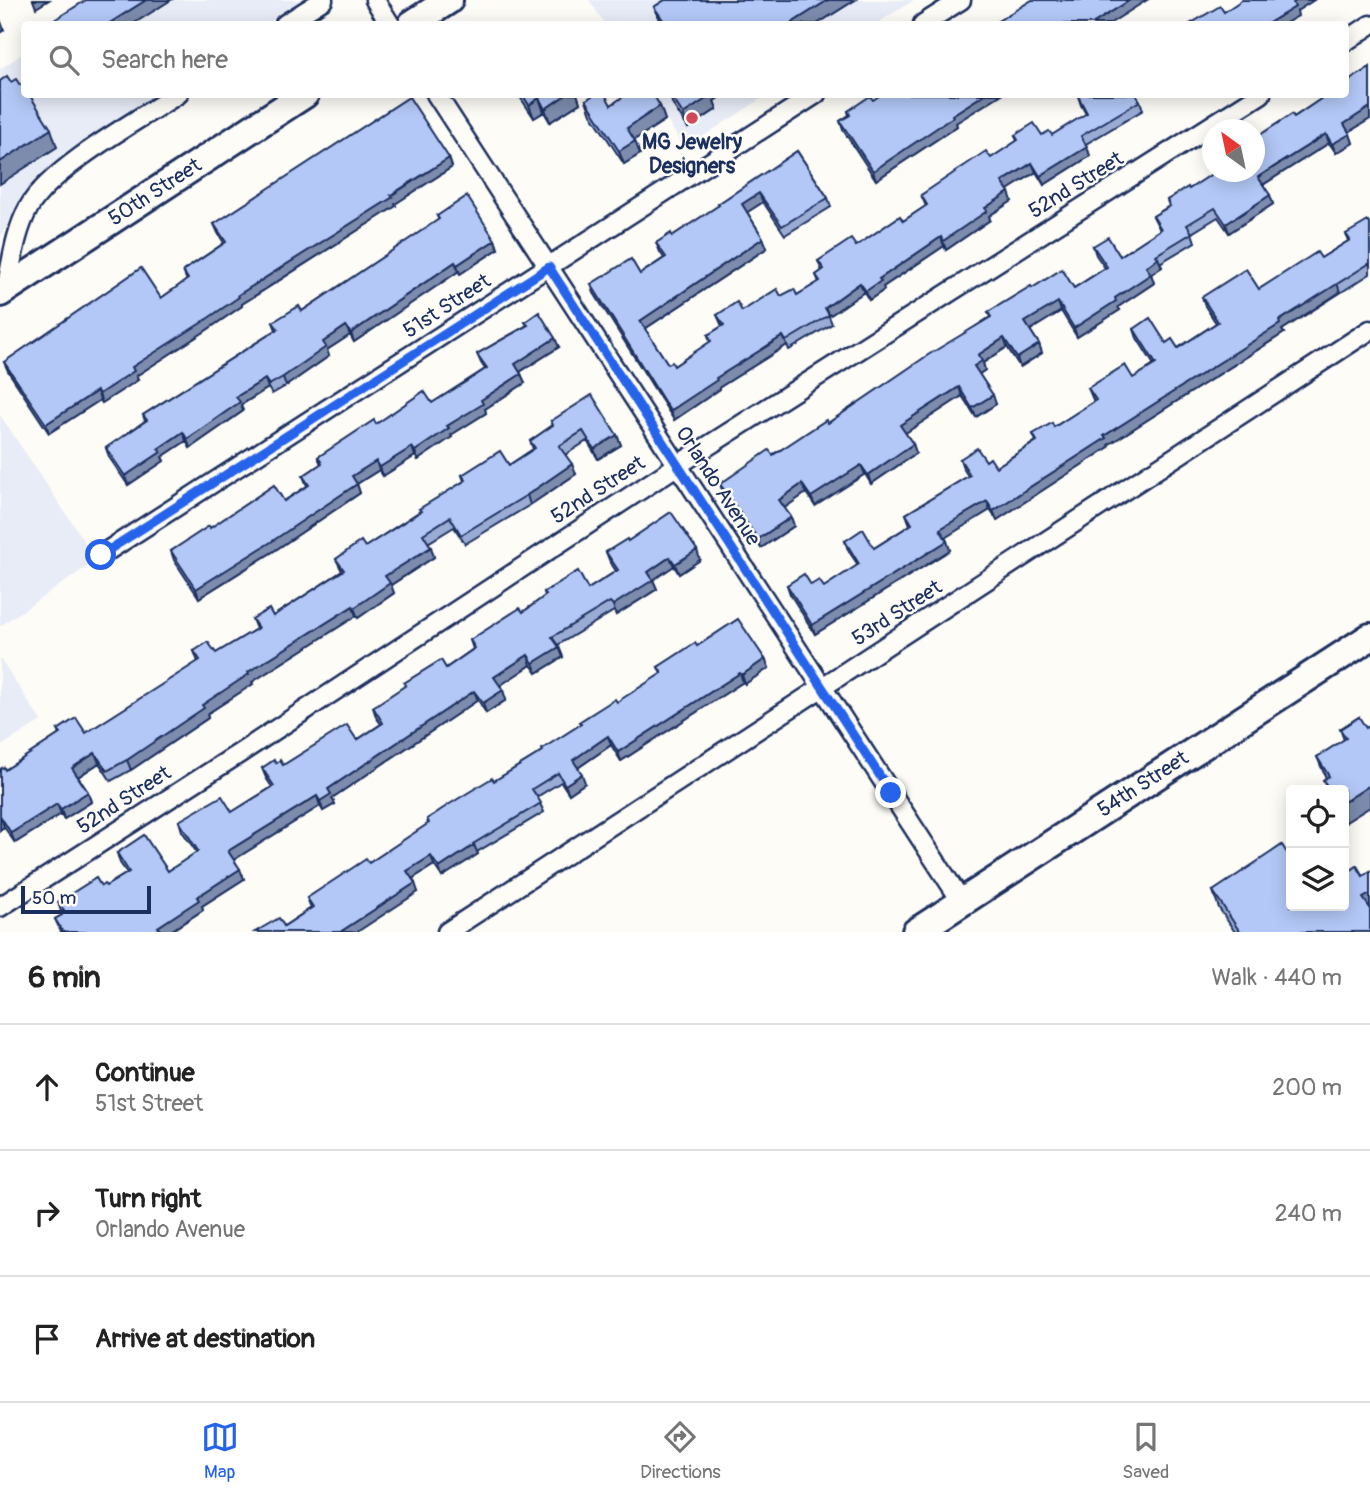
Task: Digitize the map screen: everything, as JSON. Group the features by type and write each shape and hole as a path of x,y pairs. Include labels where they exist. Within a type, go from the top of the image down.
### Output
{"street":[{"path":"290,21 323,0"},
{"path":"375,0 388,21"},
{"path":"417,21 449,0"},
{"path":"928,21 961,0"},
{"path":"1349,39 1370,25"},
{"name":"50th Street","path":"3,291 18,229 30,205 47,184 80,158 172,98"},
{"name":"50th Street","path":"3,291 298,98"},
{"name":"Orlando Avenue","path":"439,98 962,902"},
{"name":"51st Street","path":"101,555 810,98"},
{"name":"52nd Street","path":"0,907 678,465 1255,98"},
{"name":"53rd Street","path":"447,932 1370,330"},
{"name":"54th Street","path":"916,932 1370,637"}],"shaded area":[{"path":"106,0 304,0 271,21 73,21"},
{"path":"589,0 914,0 881,21 603,21"},
{"path":"21,55 21,98 154,98 44,171 21,199 0,238 0,69"},
{"path":"652,98 762,98 685,148"},
{"path":"0,415 97,560 0,626"},
{"path":"0,658 41,721 0,747"}],"building":[{"path":"86,0 146,0 113,21 53,21"},
{"path":"665,0 828,0 795,21 664,21 654,7"},
{"path":"1032,0 1130,0 1097,21 998,21"},
{"path":"1242,0 1297,0 1293,3 1295,7 1272,21 1195,21 1220,6 1224,12"},
{"path":"1370,67 1370,107 1344,124 1350,134 1332,144 1326,134 1265,173 1265,132 1292,114 1294,117 1322,98 1349,98 1349,81"},
{"path":"7,76 11,82 16,79 21,84 21,98 32,98 51,129 0,162 0,81"},
{"path":"407,98 449,158 391,195 393,197 238,295 239,297 201,323 132,367 134,371 46,424 4,362 141,268 161,298 188,279 183,271 226,242 214,224"},
{"path":"525,98 539,98 529,105"},
{"path":"539,98 561,98 545,109"},
{"path":"607,98 611,105 621,98 655,98 660,106 627,128 635,141 619,151 586,100"},
{"path":"673,98 707,98 683,114"},
{"path":"867,98 979,98 873,171 840,121 850,115 848,111"},
{"path":"1079,98 1138,98 1140,101 1081,136 1087,147 1040,176 1032,163 1002,182 1009,192 985,208 987,211 943,241 941,237 879,279 881,281 866,291 860,283 825,308 829,315 786,341 783,336 670,411 591,284 631,259 640,274 666,257 656,243 671,233 672,236 797,151 828,198 782,226 759,193 742,204 763,238 640,321 668,364 672,362 674,366 711,341 708,335 724,325 717,315 737,302 742,311 777,289 781,296 794,289 797,295 820,281 816,275 824,269 818,261 851,239 856,246 900,216 903,221 927,205 921,195 986,151 991,158 1018,140 1015,135 1034,123 1042,135 1049,131 1052,135 1087,113"},
{"path":"1202,180 1261,182 1270,195 1226,224 1215,208 1187,225 1192,233 1156,255 1158,258 1146,267 1151,274 1074,328 1058,302 1025,322 1039,344 1017,358 1004,338 978,355 982,361 974,366 993,395 972,408 959,387 900,425 913,444 868,475 861,465 811,497 802,484 779,500 791,517 758,539 720,484 769,450 773,455 826,420 828,423 928,355 991,317 988,312 1031,286 1032,288 1062,269 1074,288 1107,267 1093,246 1108,237 1120,256 1161,229 1153,216 1170,206 1167,200 1188,187 1189,189"},
{"path":"467,196 495,240 457,265 455,262 351,333 346,326 323,342 326,347 283,377 269,385 265,379 236,397 240,402 187,439 183,432 158,449 161,452 125,476 106,448 147,420 143,415 278,329 273,322 299,306 302,311 439,219 437,216"},
{"path":"1368,221 1370,263 993,511 987,501 940,529 947,541 812,625 787,585 804,574 811,585 819,580 824,587 859,564 845,541 863,529 874,548 912,524 906,514 970,475 960,459 977,448 986,461 990,458 996,467 1037,441 1033,434 1052,423 1054,427 1096,400 1088,388 1125,365 1133,378 1156,364 1134,329 1150,318 1166,343 1172,339 1178,348 1218,322 1202,297 1246,269 1259,289 1317,252 1321,258 1350,240 1346,234"},
{"path":"539,312 555,338 515,364 521,374 481,400 483,404 447,426 449,428 415,451 412,447 380,467 376,461 352,476 357,484 196,589 171,551 274,485 284,501 309,485 303,476 322,463 318,457 374,420 376,424 424,391 432,403 475,376 487,368 477,354 528,325 525,322"},
{"path":"592,395 617,435 594,449 583,431 559,446 572,464 527,495 461,535 450,517 423,534 431,547 385,576 390,583 248,672 249,674 202,705 204,708 127,760 107,771 95,753 72,768 88,792 61,809 57,804 11,833 0,818 0,769 4,767 5,770 61,733 58,730 76,718 86,733 200,660 194,651 208,642 216,653 258,628 252,619 269,609 273,616 344,570 336,559 361,541 365,547 421,511 419,509 466,480 462,475 500,451 509,465 535,448 530,441 553,425 551,421"},
{"path":"671,512 697,550 675,564 670,557 648,572 653,580 613,605 610,602 552,637 559,647 533,663 528,655 494,677 503,690 483,703 474,691 328,789 331,794 320,801 317,796 228,851 240,869 197,897 199,900 158,927 160,929 155,932 63,932 55,919 62,915 64,910 58,902 96,878 101,886 106,886 129,872 117,853 144,835 168,871 198,851 179,821 222,796 232,812 274,786 262,768 274,760 276,763 280,760 283,765 347,725 357,740 383,723 373,707 406,685 404,683 441,660 446,668 475,648 470,640 520,608 523,612 546,595 544,592 578,571 588,589 618,570 606,552 627,539 628,541"},
{"path":"738,619 765,659 742,675 740,673 618,752 608,736 573,760 582,774 565,785 558,773 532,789 541,803 439,868 431,856 407,871 415,883 340,932 255,932 279,918 284,926 313,907 307,898 366,859 369,863 429,823 427,819 448,805 543,751 542,749 581,724 579,722 662,673 658,667"},
{"path":"1359,717 1366,728 1370,725 1370,785 1349,799 1349,785 1326,785 1323,780 1329,776 1317,757 1346,738 1340,729"},
{"path":"1282,845 1286,851 1286,911 1349,911 1349,872 1357,866 1363,876 1370,871 1370,894 1363,898 1370,908 1370,932 1240,932 1213,891"}],"place":[{"name":"MG Jewelry Designers","path":"692,118"}],"route":[{"path":"101,555 549,267 891,793"}]}
